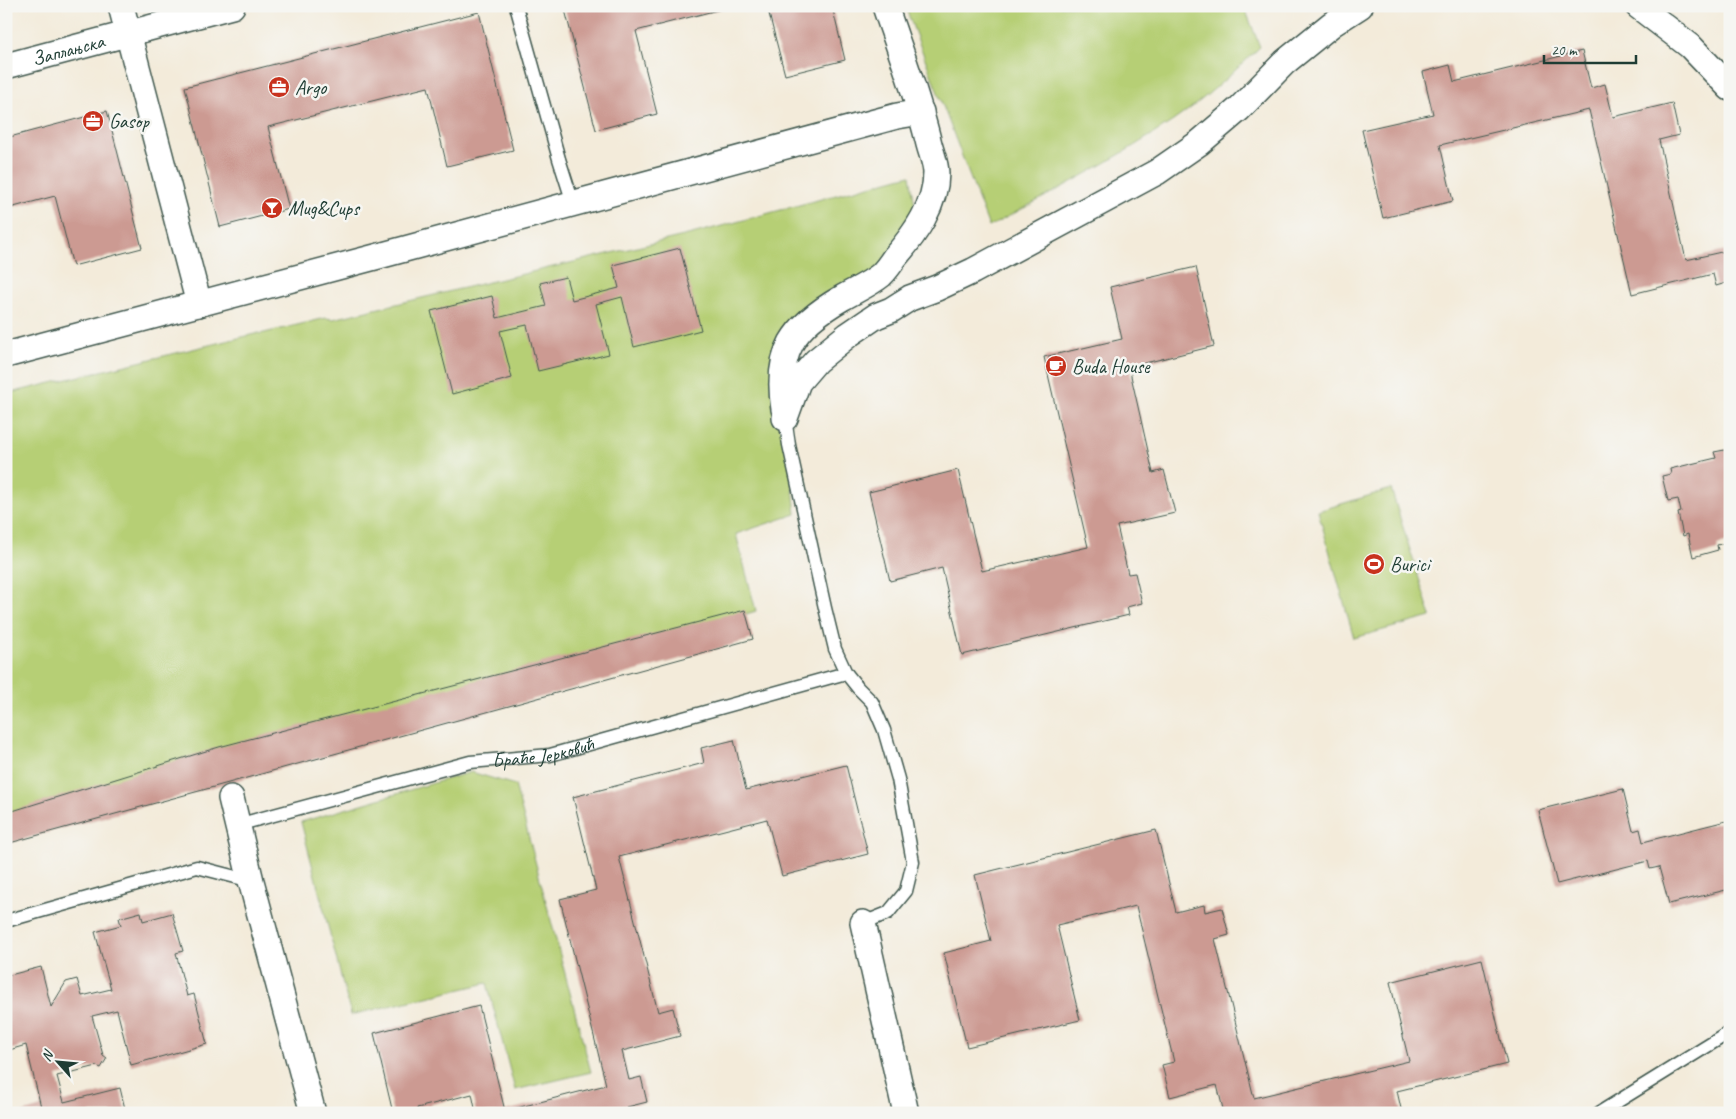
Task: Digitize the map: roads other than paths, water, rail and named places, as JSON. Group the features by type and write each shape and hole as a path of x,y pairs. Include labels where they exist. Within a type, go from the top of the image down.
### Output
{"street":[{"name":"Заплањска","path":"122,6 129,34"},
{"name":"Заплањска","path":"6,66 232,6"},
{"path":"786,418 780,383 790,342 806,322 825,308 881,274 908,242 920,224 931,201 936,172 921,112 885,6"},
{"path":"786,418 798,382 816,361 848,335 876,316 891,310 910,298 973,271 1157,172 1199,143 1239,110 1285,62 1332,24 1360,6"},
{"path":"1638,6 1690,46 1730,88"},
{"path":"129,34 199,304"},
{"path":"6,355 897,116 921,112"},
{"path":"231,798 251,881 313,1113"},
{"path":"863,923 906,1113"}],"lane":[{"path":"516,6 573,203"},
{"path":"786,418 789,445 824,608 835,649 846,673 872,702 884,730 898,780 912,862 906,891 888,913 863,923"},
{"name":"Браће Јерковић","path":"237,825 470,762 550,755 846,673"},
{"path":"6,921 196,867 251,881"},
{"path":"1601,1112 1730,1032"}],"place":[{"name":"Argo","path":"279,87"},
{"name":"Gasop","path":"93,121"},
{"name":"Mug&Cups","path":"272,208"},
{"name":"Buda House","path":"1056,366"},
{"name":"Burici","path":"1374,564"}]}
